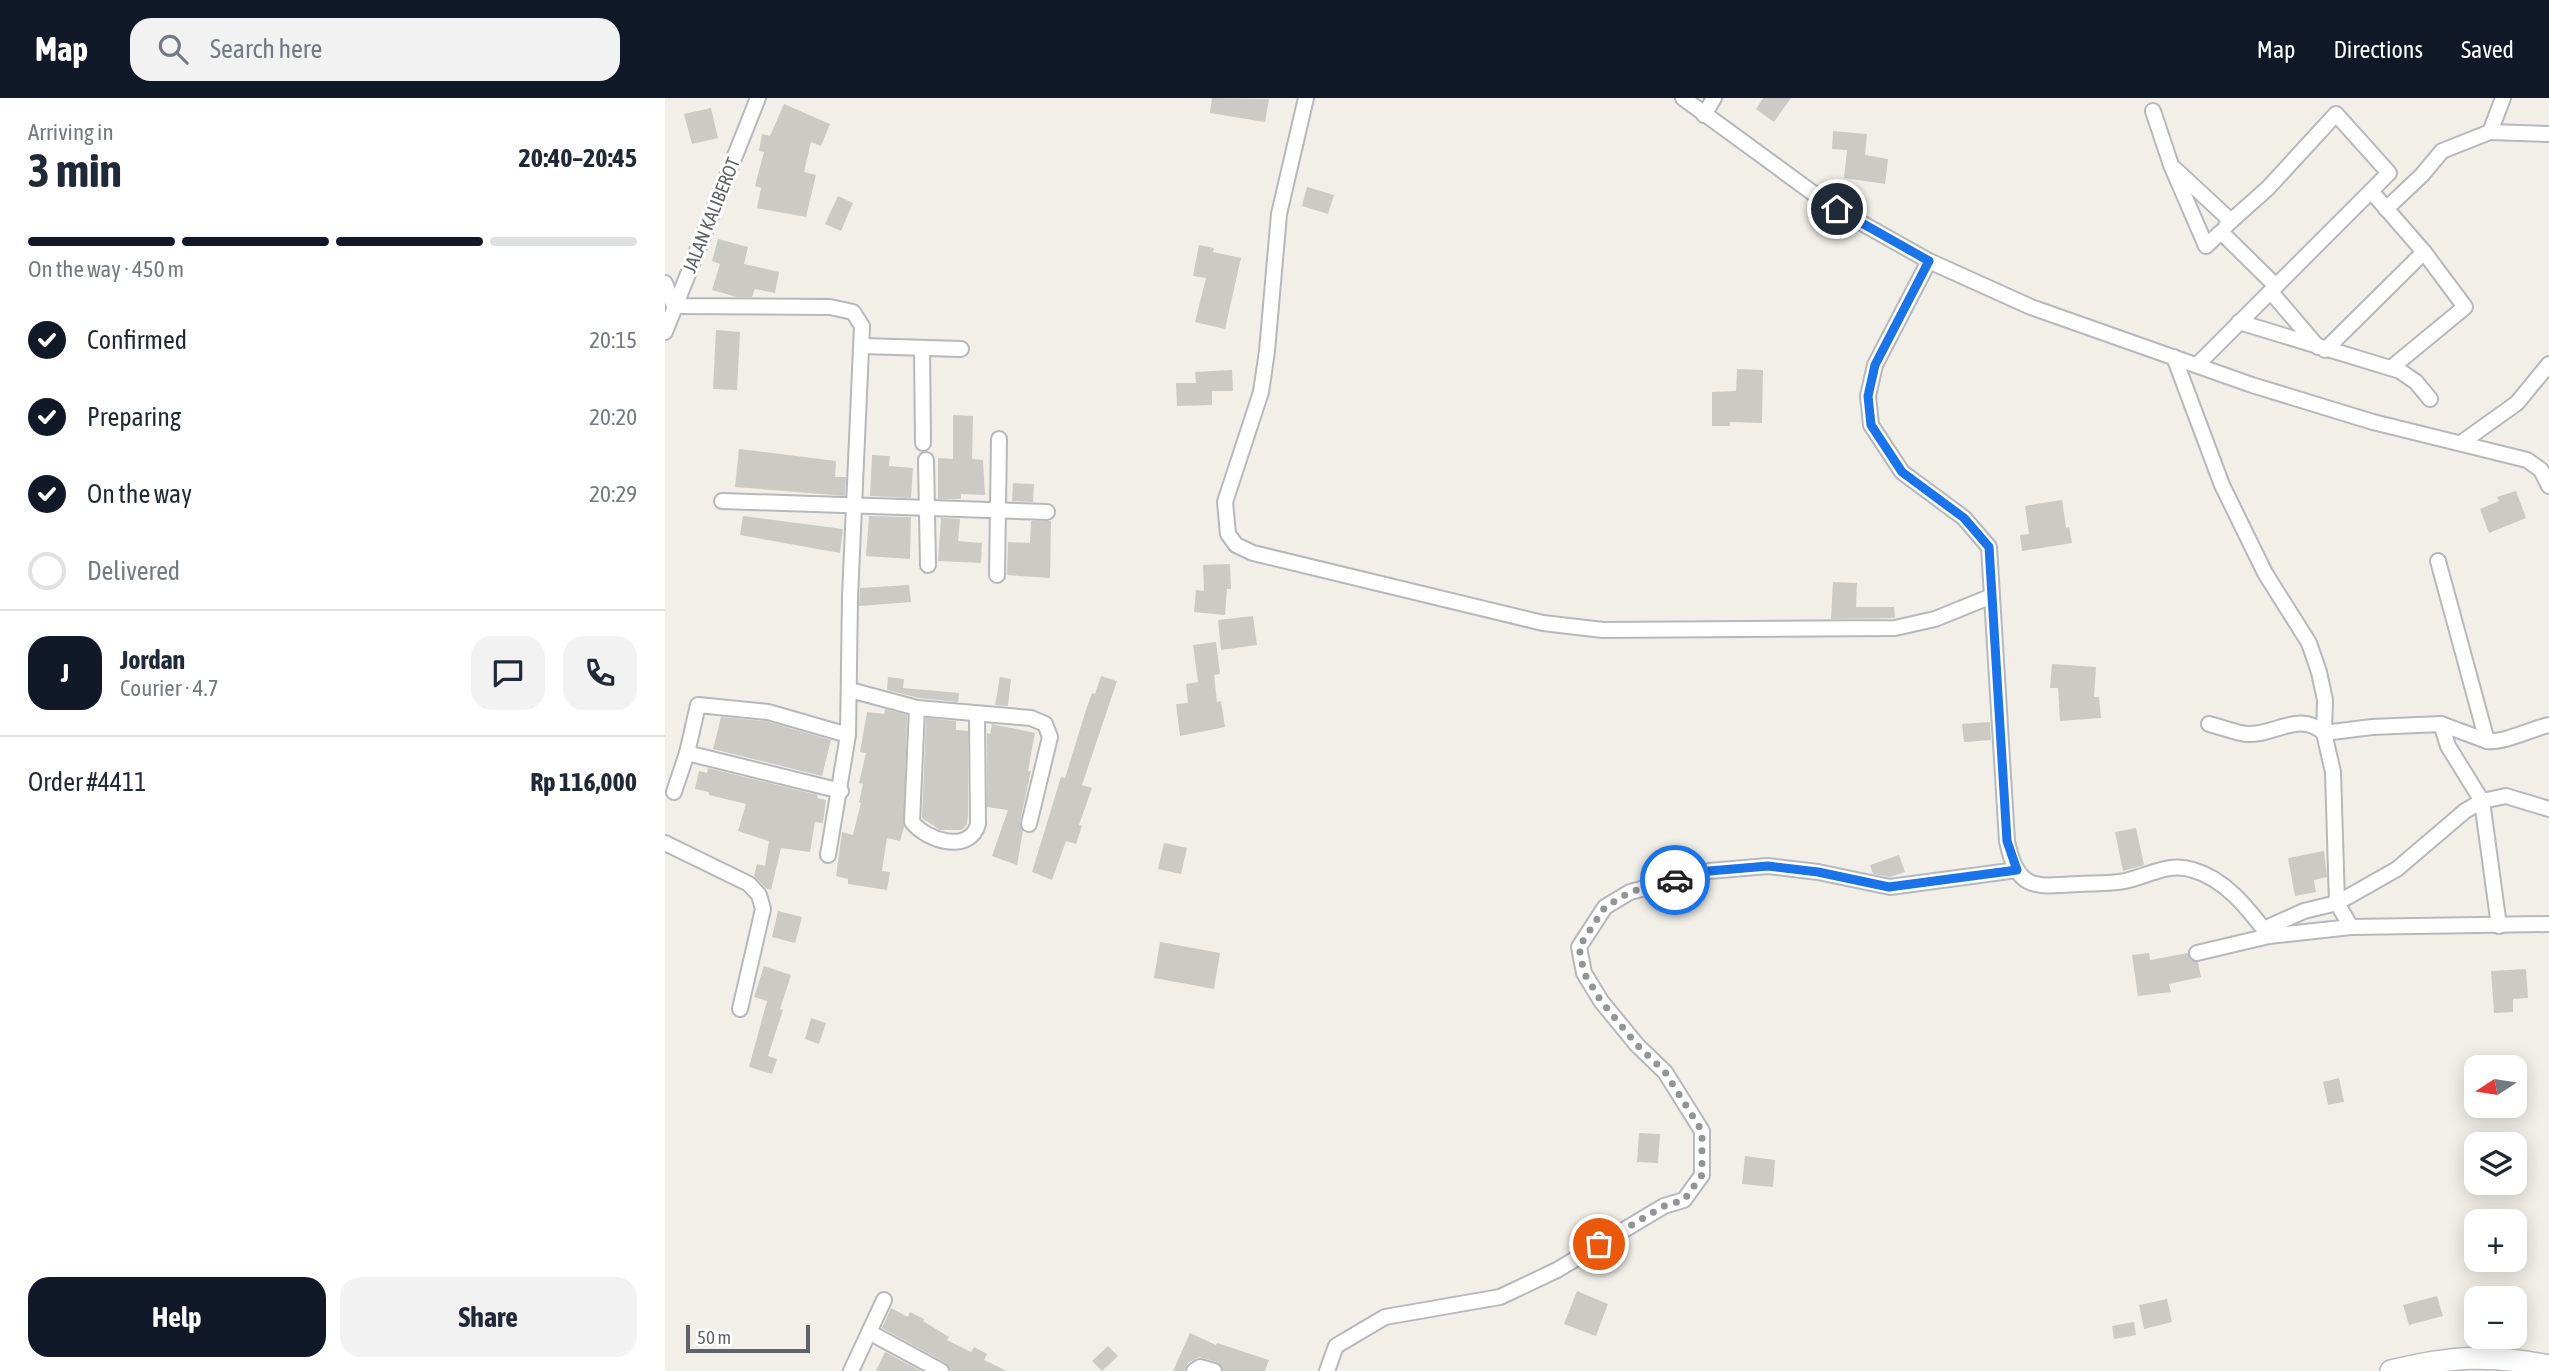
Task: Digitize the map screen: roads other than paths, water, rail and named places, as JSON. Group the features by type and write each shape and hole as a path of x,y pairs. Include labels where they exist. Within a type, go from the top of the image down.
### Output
{"main road":[{"path":"2391,1371 2471,1356 2506,1358 2549,1366"}],"street":[{"name":"JALAN KALIBEROT","path":"665,332 758,98"},
{"path":"1307,98 1279,214 1261,392 1225,502 1228,534 1236,545 1253,553 1543,623 1603,630 1895,628 1935,619 1992,596"},
{"path":"1683,98 1817,196 1929,261 2031,307 2174,358 2373,422 2533,463 2541,470 2549,486"},
{"path":"1704,115 1714,98"},
{"path":"2490,132 2503,98"},
{"path":"2153,111 2171,165 2206,246 2268,188 2336,114 2389,173 2197,365"},
{"path":"2386,209 2422,175 2442,151 2490,132 2549,134"},
{"path":"2171,165 2226,226 2322,349"},
{"path":"2371,191 2424,252 2465,307 2391,368"},
{"path":"2322,349 2424,252"},
{"path":"1929,261 1875,365 1868,396 1871,425 1902,472 1964,518 1989,547 2007,841 2017,870 2026,881 2040,886 2126,881 2171,867 2193,869 2218,882 2239,899 2267,932"},
{"path":"665,283 674,306 843,309 858,316 862,326 848,735 841,791 828,855"},
{"path":"2239,322 2391,368 2417,382 2430,399"},
{"path":"862,346 961,349"},
{"path":"922,348 923,443"},
{"path":"2174,358 2222,485 2265,573 2309,643 2325,700 2324,733 2333,772 2337,903 2351,927"},
{"path":"2461,443 2517,403 2549,364"},
{"path":"997,575 999,439"},
{"path":"926,460 928,565"},
{"path":"722,501 1047,512"},
{"path":"2438,561 2487,741"},
{"path":"850,690 917,708 1031,718 1045,724 1049,730 1049,747 1029,824"},
{"path":"674,792 687,753 698,705 768,712 848,735"},
{"path":"917,708 912,822 921,830 951,843 967,841 973,836 978,824 977,715"},
{"path":"2209,724 2248,734 2303,722 2315,725 2324,733 2405,724 2441,724 2487,741 2501,740 2527,729 2549,725"},
{"path":"2441,724 2448,746 2482,802 2499,926"},
{"path":"687,753 841,791"},
{"path":"2197,953 2267,932 2304,911 2337,903 2397,869 2465,811 2482,802 2506,796 2549,809"},
{"path":"665,843 749,884 762,901 763,909 740,1009"},
{"path":"1327,1371 1336,1346 1385,1317 1500,1297 1557,1269 1664,1206 1684,1200 1702,1175 1702,1131 1665,1072 1637,1045 1584,973 1579,947 1605,907 1630,892 1709,871 1768,866 1889,887 2017,870"},
{"path":"2267,932 2351,927 2549,924"},
{"path":"851,1371 884,1300"},
{"path":"869,1332 941,1371"},
{"path":"1194,1371 1200,1367 1214,1371"}]}
